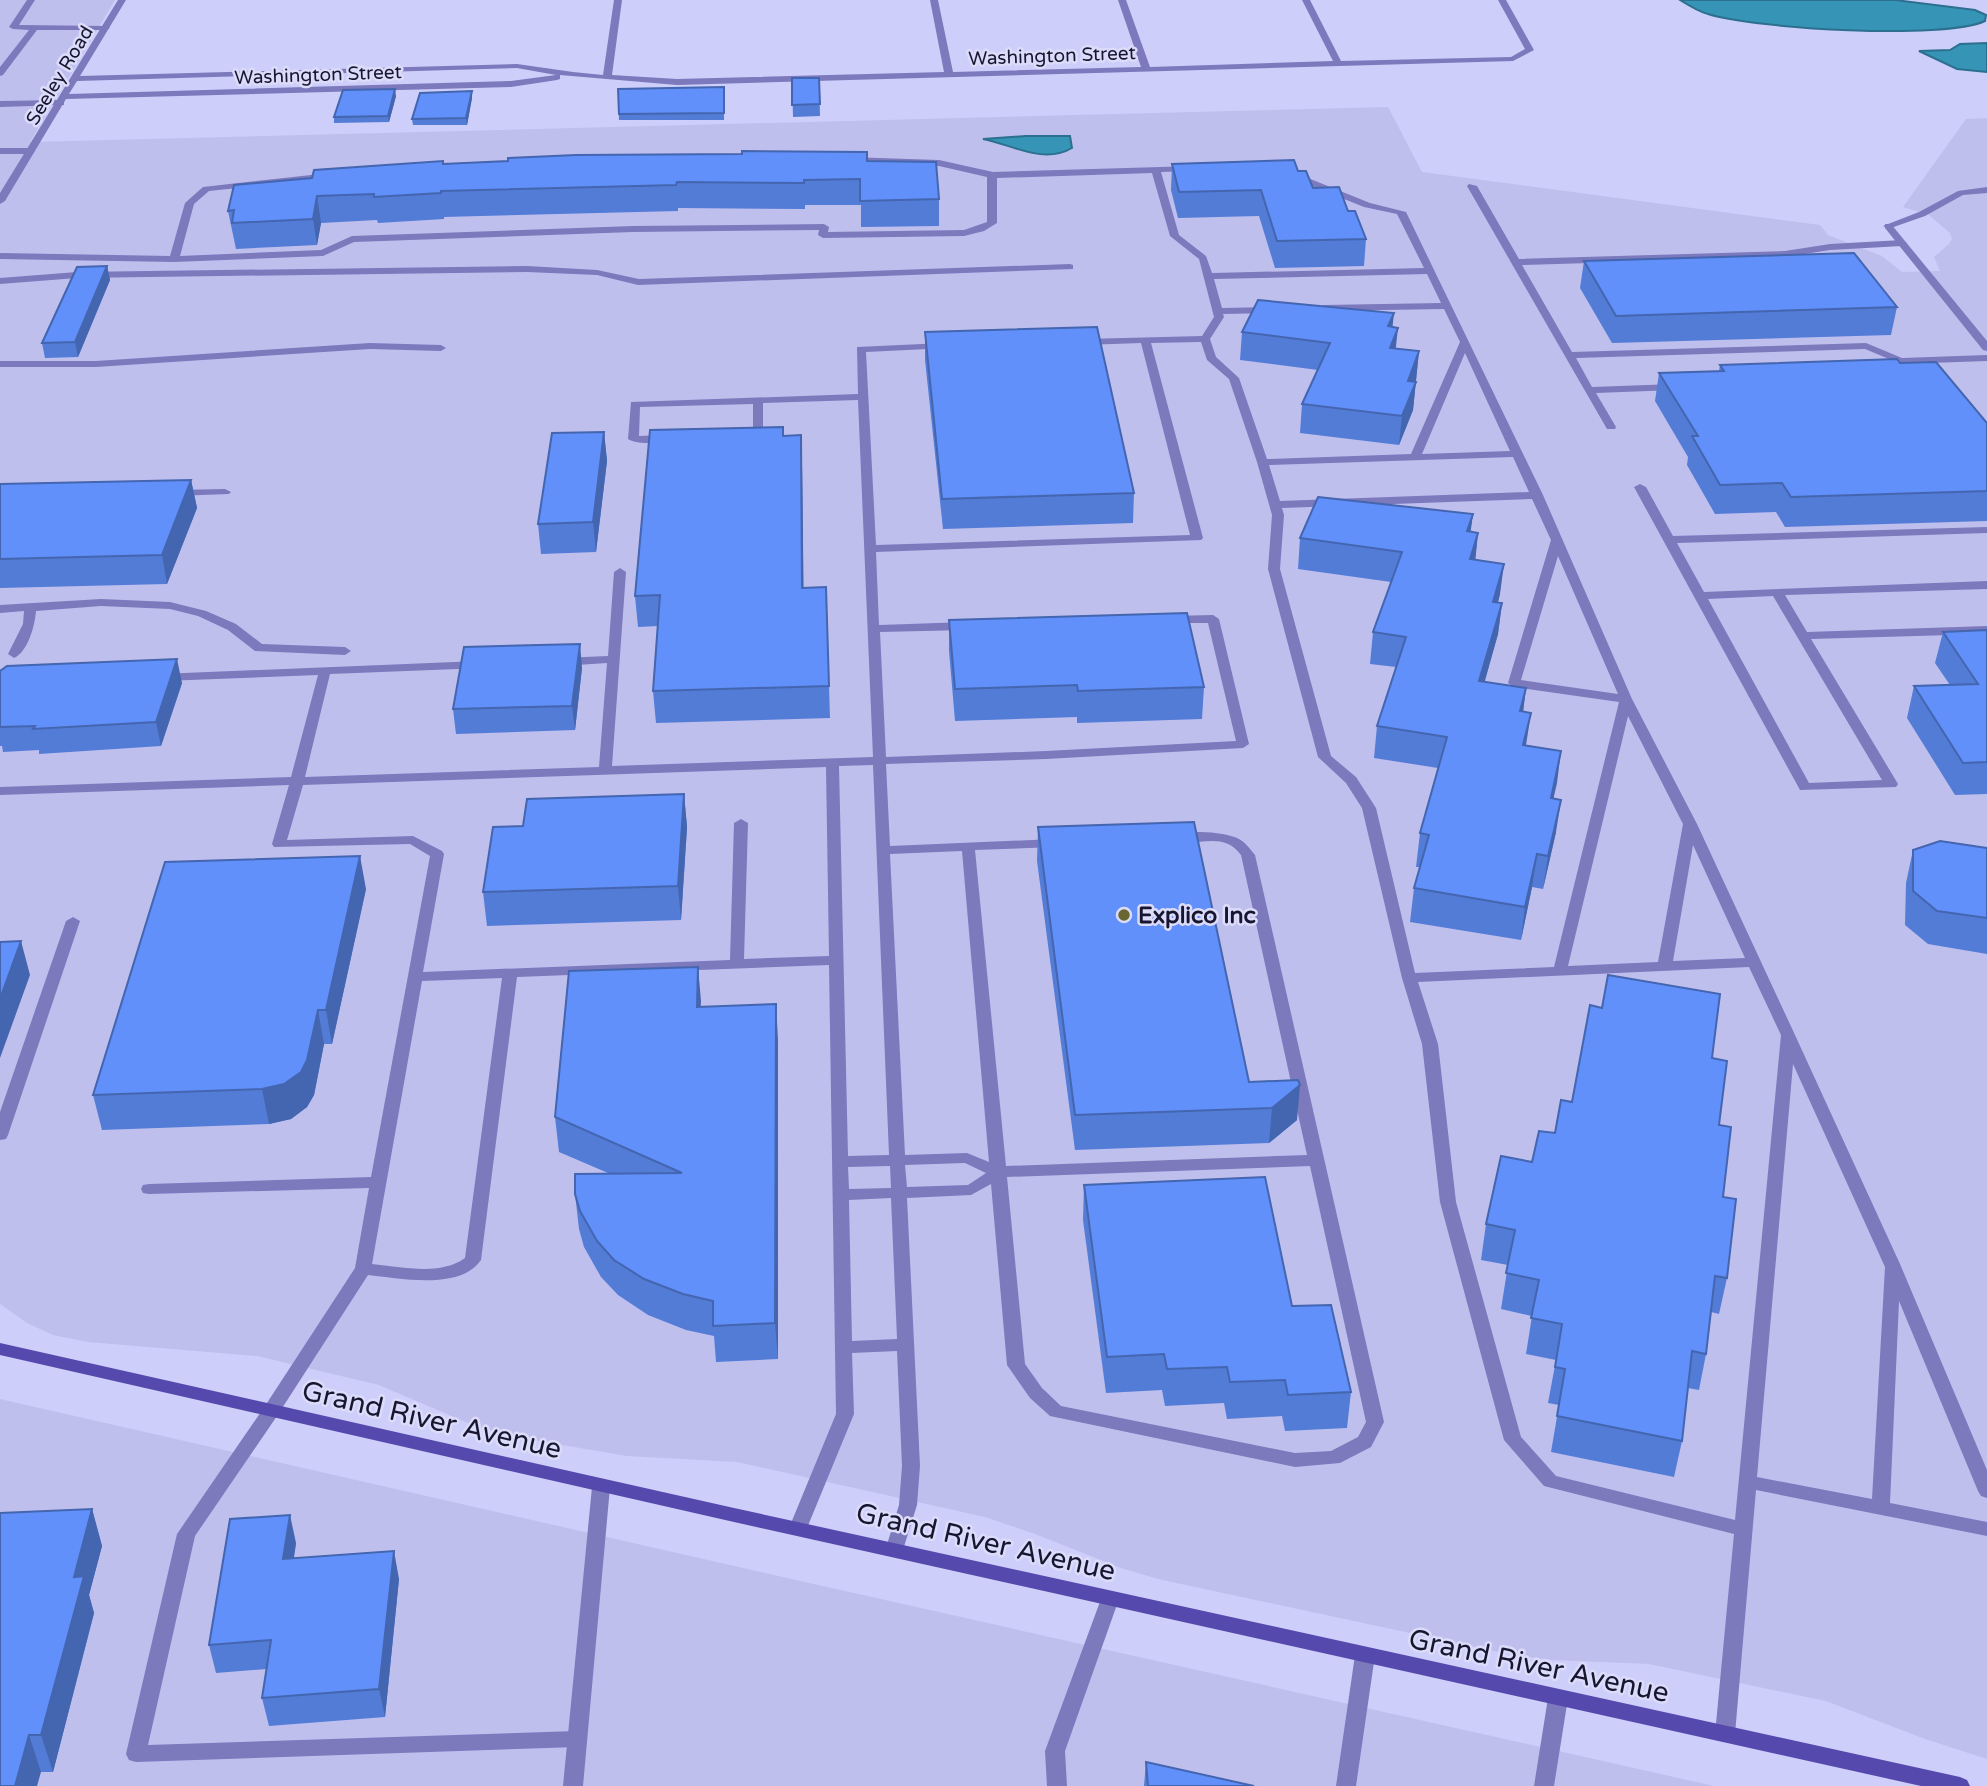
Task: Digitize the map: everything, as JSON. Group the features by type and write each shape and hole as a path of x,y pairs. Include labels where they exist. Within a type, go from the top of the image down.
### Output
{"main road":[{"name":"Grand River Avenue","path":"0,1349 601,1487 895,1548 1110,1599 1960,1786"}],"street":[{"path":"13,27 31,0"},
{"name":"Seeley Road","path":"0,201 122,0"},
{"path":"607,78 618,0"},
{"path":"934,0 949,74"},
{"path":"1122,0 1146,68"},
{"path":"1306,0 1337,62"},
{"name":"Washington Street","path":"75,79 517,66 573,75 677,82 1513,59 1530,50 1502,0"},
{"path":"0,27 106,28"},
{"path":"0,73 35,27"},
{"name":"Washington Street","path":"0,104 511,84 573,75"},
{"path":"0,152 31,151"},
{"path":"833,160 934,161 967,166 992,175 1199,168"},
{"path":"1156,170 1175,236 1203,258 1219,317 1205,339"},
{"path":"1279,173 1290,174 1367,205 1401,212 1558,540 1626,699 1690,824 1788,1035 1892,1264 1987,1491"},
{"path":"174,259 190,203 206,189 336,175"},
{"path":"0,256 174,259 323,253 352,239 531,232 824,228 823,235 964,233 992,223 992,175"},
{"path":"1472,186 1611,428"},
{"path":"1987,190 1961,193 1922,214 1888,226 1987,348"},
{"path":"1516,262 1785,254 1830,247 1902,243"},
{"path":"0,281 77,275 527,270 588,271 615,274 638,282 1070,267"},
{"path":"1208,276 1430,271"},
{"path":"1312,309 1447,306"},
{"path":"1217,311 1285,309"},
{"path":"1077,342 1205,339"},
{"path":"1205,339 1212,358 1234,378 1263,462 1278,515 1274,569 1325,757 1351,780 1369,808 1409,978 1430,1044 1448,1202 1513,1440 1550,1481 1744,1529"},
{"path":"870,549 1198,538 1145,340"},
{"path":"1415,457 1465,342"},
{"path":"0,364 96,364 370,346 441,348"},
{"path":"895,1548 908,1505 911,1466 861,349 956,346"},
{"path":"1570,355 1866,346 1899,365 1987,359"},
{"path":"1589,390 1685,386"},
{"path":"674,438 633,439 635,404 862,397"},
{"path":"744,436 758,436 758,401"},
{"path":"1263,462 1518,454"},
{"path":"1640,487 1805,787 1891,783 1777,592"},
{"path":"157,493 225,492"},
{"path":"1275,505 1537,495"},
{"path":"1669,540 1987,530"},
{"path":"1558,540 1514,683 1626,699"},
{"path":"605,771 620,572"},
{"path":"1699,596 1987,585"},
{"path":"0,609 144,603 200,612 246,636 259,648 345,651"},
{"path":"14,654 29,624 30,608"},
{"path":"0,790 1046,755 1243,744 1213,619 1159,621"},
{"path":"874,629 982,626"},
{"path":"1803,636 1987,630"},
{"path":"549,662 613,660"},
{"path":"146,678 497,664"},
{"path":"325,671 279,844 413,840 437,854 362,1269 271,1411 186,1534 136,1754 578,1739"},
{"path":"1560,971 1626,699"},
{"path":"799,1528 845,1413 832,762"},
{"path":"737,964 741,823"},
{"path":"1665,966 1690,824"},
{"path":"968,847 1016,1365 1036,1393 1056,1411 1295,1460 1334,1458 1365,1442 1375,1422 1248,855 1235,841 1222,838 1168,839"},
{"path":"885,850 1075,842"},
{"path":"0,1135 74,921"},
{"path":"415,977 835,960"},
{"path":"1409,978 1754,962"},
{"path":"362,1269 439,1274 455,1272 467,1267 474,1260 510,973"},
{"path":"1725,1734 1788,1035"},
{"path":"840,1162 967,1158 999,1172 1318,1160"},
{"path":"841,1195 971,1190 999,1172"},
{"path":"149,1189 379,1182"},
{"path":"1881,1509 1892,1264"},
{"path":"843,1347 905,1345"},
{"path":"1749,1482 1987,1529"},
{"path":"573,1786 601,1487"},
{"path":"1058,1786 1055,1751 1110,1599"},
{"path":"1346,1786 1365,1655"},
{"path":"1544,1786 1558,1698"}],"shaded area":[{"path":"0,0 115,0 30,142 1388,107 1422,172 1820,225 1828,235 1882,256 1902,272 1940,271 1934,257 1949,244 1952,239 1950,233 1929,215 1903,207 1966,119 1987,118 1987,1759 1925,1739 1826,1701 1649,1664 1552,1660 1508,1654 1158,1579 1121,1568 985,1517 737,1462 627,1456 521,1438 475,1426 379,1385 257,1356 88,1342 53,1335 27,1323 0,1304"},
{"path":"1680,0 1895,0 1975,10 1986,15 1985,21 1963,27 1931,30 1806,28 1705,13"},
{"path":"1987,43 1987,72 1957,69 1919,51 1950,50 1960,44"},
{"path":"1070,136 1072,148 1061,153 1038,154 983,139"},
{"path":"0,1399 787,1578 1714,1786 0,1786"}],"building":[{"path":"792,78 819,78 820,104 792,105"},
{"path":"724,87 724,113 619,114 618,89"},
{"path":"395,89 388,116 334,117 343,90"},
{"path":"472,91 466,118 412,119 420,93"},
{"path":"742,151 867,152 867,161 936,162 939,199 860,201 860,179 804,180 804,183 677,182 676,185 441,191 374,197 374,194 317,196 313,219 232,223 234,210 228,211 234,185 312,178 314,170 443,161 443,164 508,161 508,158 742,154"},
{"path":"1294,160 1298,171 1306,171 1313,188 1339,187 1348,211 1355,211 1366,239 1277,241 1261,190 1179,192 1172,164"},
{"path":"1854,253 1897,307 1616,316 1584,261"},
{"path":"107,266 75,342 42,343 77,267"},
{"path":"1258,300 1394,313 1388,326 1398,328 1390,348 1419,351 1408,381 1416,382 1402,416 1302,404 1330,343 1242,332"},
{"path":"1097,327 1134,493 942,499 925,332"},
{"path":"1897,359 1900,363 1936,362 1987,423 1987,491 1791,497 1782,483 1720,485 1692,436 1698,436 1659,373 1724,371 1720,365"},
{"path":"783,427 783,436 801,435 802,588 826,587 829,686 653,691 660,595 635,596 650,430"},
{"path":"604,432 593,522 538,524 552,433"},
{"path":"191,480 162,555 0,559 0,484"},
{"path":"1318,497 1473,514 1467,531 1478,533 1470,559 1504,564 1493,602 1502,603 1479,681 1526,688 1520,711 1531,713 1523,745 1561,751 1551,798 1561,800 1548,856 1537,854 1525,907 1414,888 1429,835 1420,833 1447,737 1377,726 1406,637 1373,632 1402,552 1300,538"},
{"path":"1187,613 1204,687 1078,691 1077,685 955,689 949,620"},
{"path":"1987,630 1987,762 1963,763 1914,686 1978,684 1943,632"},
{"path":"580,644 572,706 453,709 464,647"},
{"path":"177,659 156,722 33,729 35,726 0,727 0,671 7,666"},
{"path":"684,794 678,886 483,892 493,827 523,826 527,799"},
{"path":"1194,822 1249,1082 1298,1080 1300,1085 1272,1108 1075,1115 1038,827"},
{"path":"1940,841 1987,848 1987,918 1937,911 1913,891 1913,850"},
{"path":"360,856 326,1010 318,1010 307,1060 301,1072 284,1084 262,1089 93,1095 165,862"},
{"path":"21,941 0,999 0,942"},
{"path":"698,967 697,1007 776,1004 775,1323 713,1326 713,1301 683,1294 644,1279 614,1260 597,1241 580,1211 575,1194 575,1174 682,1173 555,1117 569,971"},
{"path":"1608,975 1720,994 1712,1058 1727,1061 1719,1125 1731,1127 1723,1197 1736,1199 1727,1278 1715,1276 1706,1354 1692,1351 1682,1441 1557,1416 1565,1369 1555,1367 1562,1324 1531,1318 1539,1280 1506,1273 1515,1230 1486,1224 1501,1156 1532,1162 1539,1131 1555,1133 1561,1100 1572,1102 1590,1005 1602,1008"},
{"path":"1265,1177 1292,1306 1331,1305 1351,1392 1288,1395 1285,1380 1230,1382 1227,1367 1167,1369 1164,1354 1107,1357 1084,1185"},
{"path":"92,1509 74,1577 84,1576 41,1735 29,1735 15,1786 0,1786 0,1513"},
{"path":"290,1515 283,1559 394,1551 379,1689 262,1698 271,1640 209,1645 230,1519"},
{"path":"1146,1762 1254,1786 1148,1786"}],"place":[{"name":"Explico Inc","path":"1124,915"}]}
